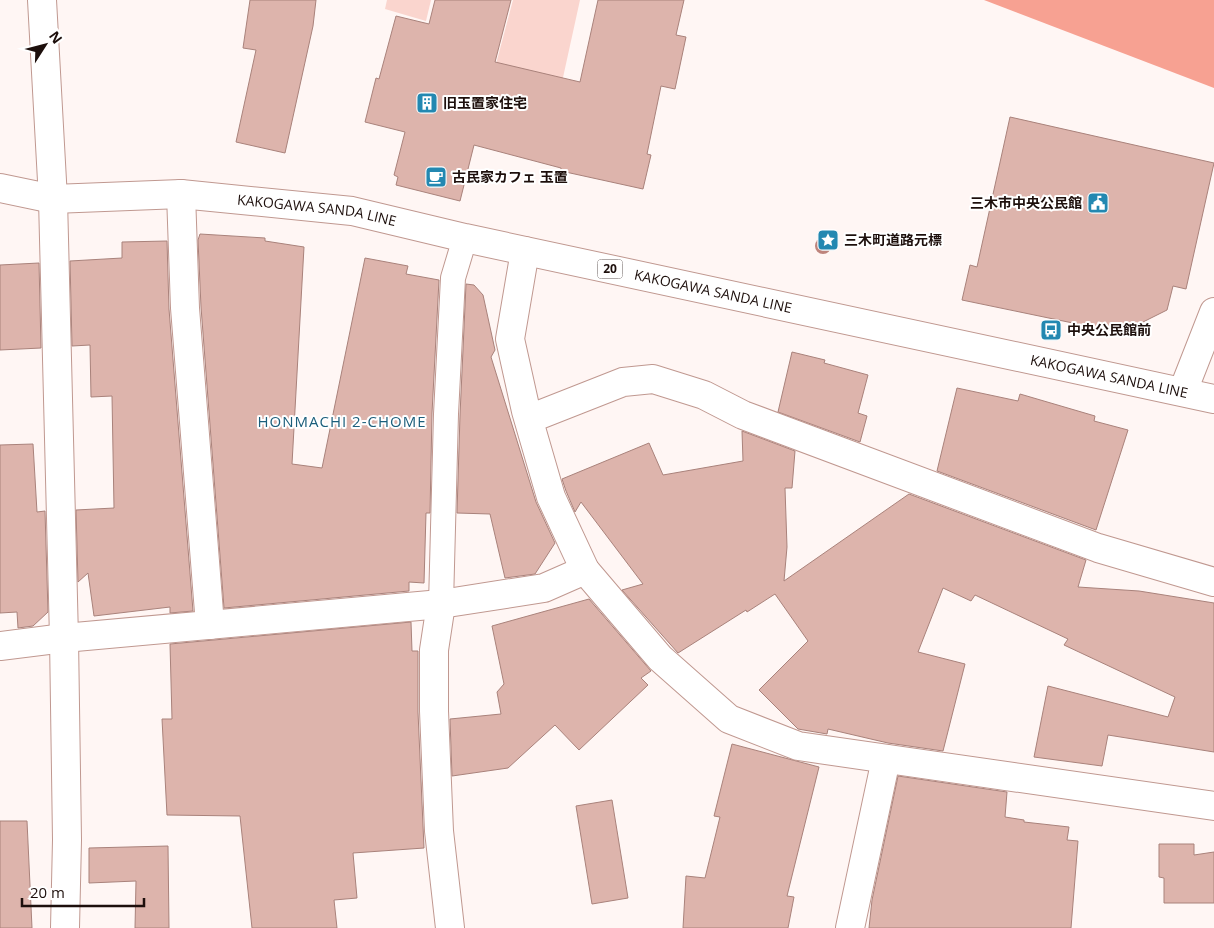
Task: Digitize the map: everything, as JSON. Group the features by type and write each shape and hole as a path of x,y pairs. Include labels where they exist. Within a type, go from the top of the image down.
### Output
{"street":[{"path":"42,0 53,199 64,638 67,840 65,928"},
{"name":"KAKOGAWA SANDA LINE","path":"0,188 53,199 181,194 352,211 465,238 1214,398"},
{"path":"181,194 186,318 210,625"},
{"path":"525,251 510,339 528,419 551,497 585,570 660,658 730,719 798,746 1214,806"},
{"path":"1183,391 1214,312"},
{"path":"528,419 623,382 653,379 704,395 743,415 1098,548 1214,582"},
{"path":"0,646 64,638 441,604 544,588 585,570"},
{"path":"441,604 434,650 434,711 439,831 450,928"},
{"path":"850,928 886,759"}],"lane":[{"path":"441,604 446,414 453,278 465,238"}],"shaded area":[{"path":"387,0 431,0 426,21 385,9"},
{"path":"513,0 580,0 562,82 496,64"},
{"path":"984,0 1214,0 1214,88"}],"building":[{"path":"250,0 316,0 313,26 285,153 236,142 256,50 243,48"},
{"path":"435,0 511,0 495,62 580,82 598,0 684,0 676,35 686,37 675,89 661,86 647,154 651,155 643,189 561,171 561,168 474,145 460,201 396,185 398,177 394,175 405,132 365,122 376,78 379,79 396,16 429,24"},
{"name":"三木市中央公民館","path":"1010,117 1214,163 1186,289 1173,286 1167,310 1121,333 962,300 970,265 977,267"},
{"path":"200,234 265,238 265,241 304,247 292,464 322,468 365,258 408,266 406,274 439,280 432,413 430,513 426,513 424,583 409,582 409,591 224,608 201,307 198,240"},
{"path":"167,241 169,309 193,611 170,613 170,607 94,616 88,573 78,582 76,510 114,508 112,396 91,397 90,345 72,346 70,261 122,258 122,242"},
{"path":"39,263 41,348 0,350 0,265"},
{"path":"466,284 474,285 483,295 495,350 491,357 536,502 555,543 535,574 505,578 490,514 457,513"},
{"path":"792,352 825,360 824,363 868,375 858,413 867,416 860,442 778,412"},
{"path":"957,388 1018,401 1020,394 1095,416 1094,421 1128,430 1096,530 937,471"},
{"path":"742,431 795,451 792,488 785,488 787,547 784,581 909,494 1086,560 1078,587 1139,591 1214,603 1214,752 1108,735 1102,766 1034,757 1048,686 1168,717 1175,697 1064,645 1068,639 975,595 971,601 943,588 918,652 965,664 943,751 888,743 828,729 827,734 798,729 759,690 808,641 775,594 678,653 622,590 643,584 581,502 575,512 562,479 649,443 663,475 743,461"},
{"path":"33,444 37,512 45,511 48,612 33,626 18,628 17,612 0,613 0,445"},
{"path":"589,599 651,671 641,678 648,685 579,750 555,725 508,768 452,776 450,719 501,714 497,692 504,684 492,626"},
{"path":"411,622 412,651 418,651 418,712 424,848 353,853 357,898 334,900 337,928 252,928 240,816 167,815 162,719 172,719 170,644"},
{"path":"732,744 819,767 787,896 794,897 788,928 683,928 686,876 705,878 720,817 714,816"},
{"path":"898,776 1007,792 1005,817 1024,820 1024,822 1069,827 1067,840 1078,841 1071,928 869,928 872,900"},
{"path":"612,800 628,898 592,904 576,806"},
{"path":"0,821 27,821 32,928 0,928"},
{"path":"1159,844 1194,844 1194,855 1214,852 1214,903 1164,903 1164,878 1159,877"},
{"path":"168,846 169,928 135,928 136,881 89,883 89,848"}],"place":[{"name":"旧玉置家住宅","path":"427,103"},
{"name":"古民家カフェ 玉置","path":"436,177"},
{"name":"三木市中央公民館","path":"1098,203"},
{"name":"三木町道路元標","path":"828,240"},
{"name":"中央公民館前","path":"1051,330"}],"district":[{"name":"HONMACHI 2-CHOME","path":"342,422"}]}
